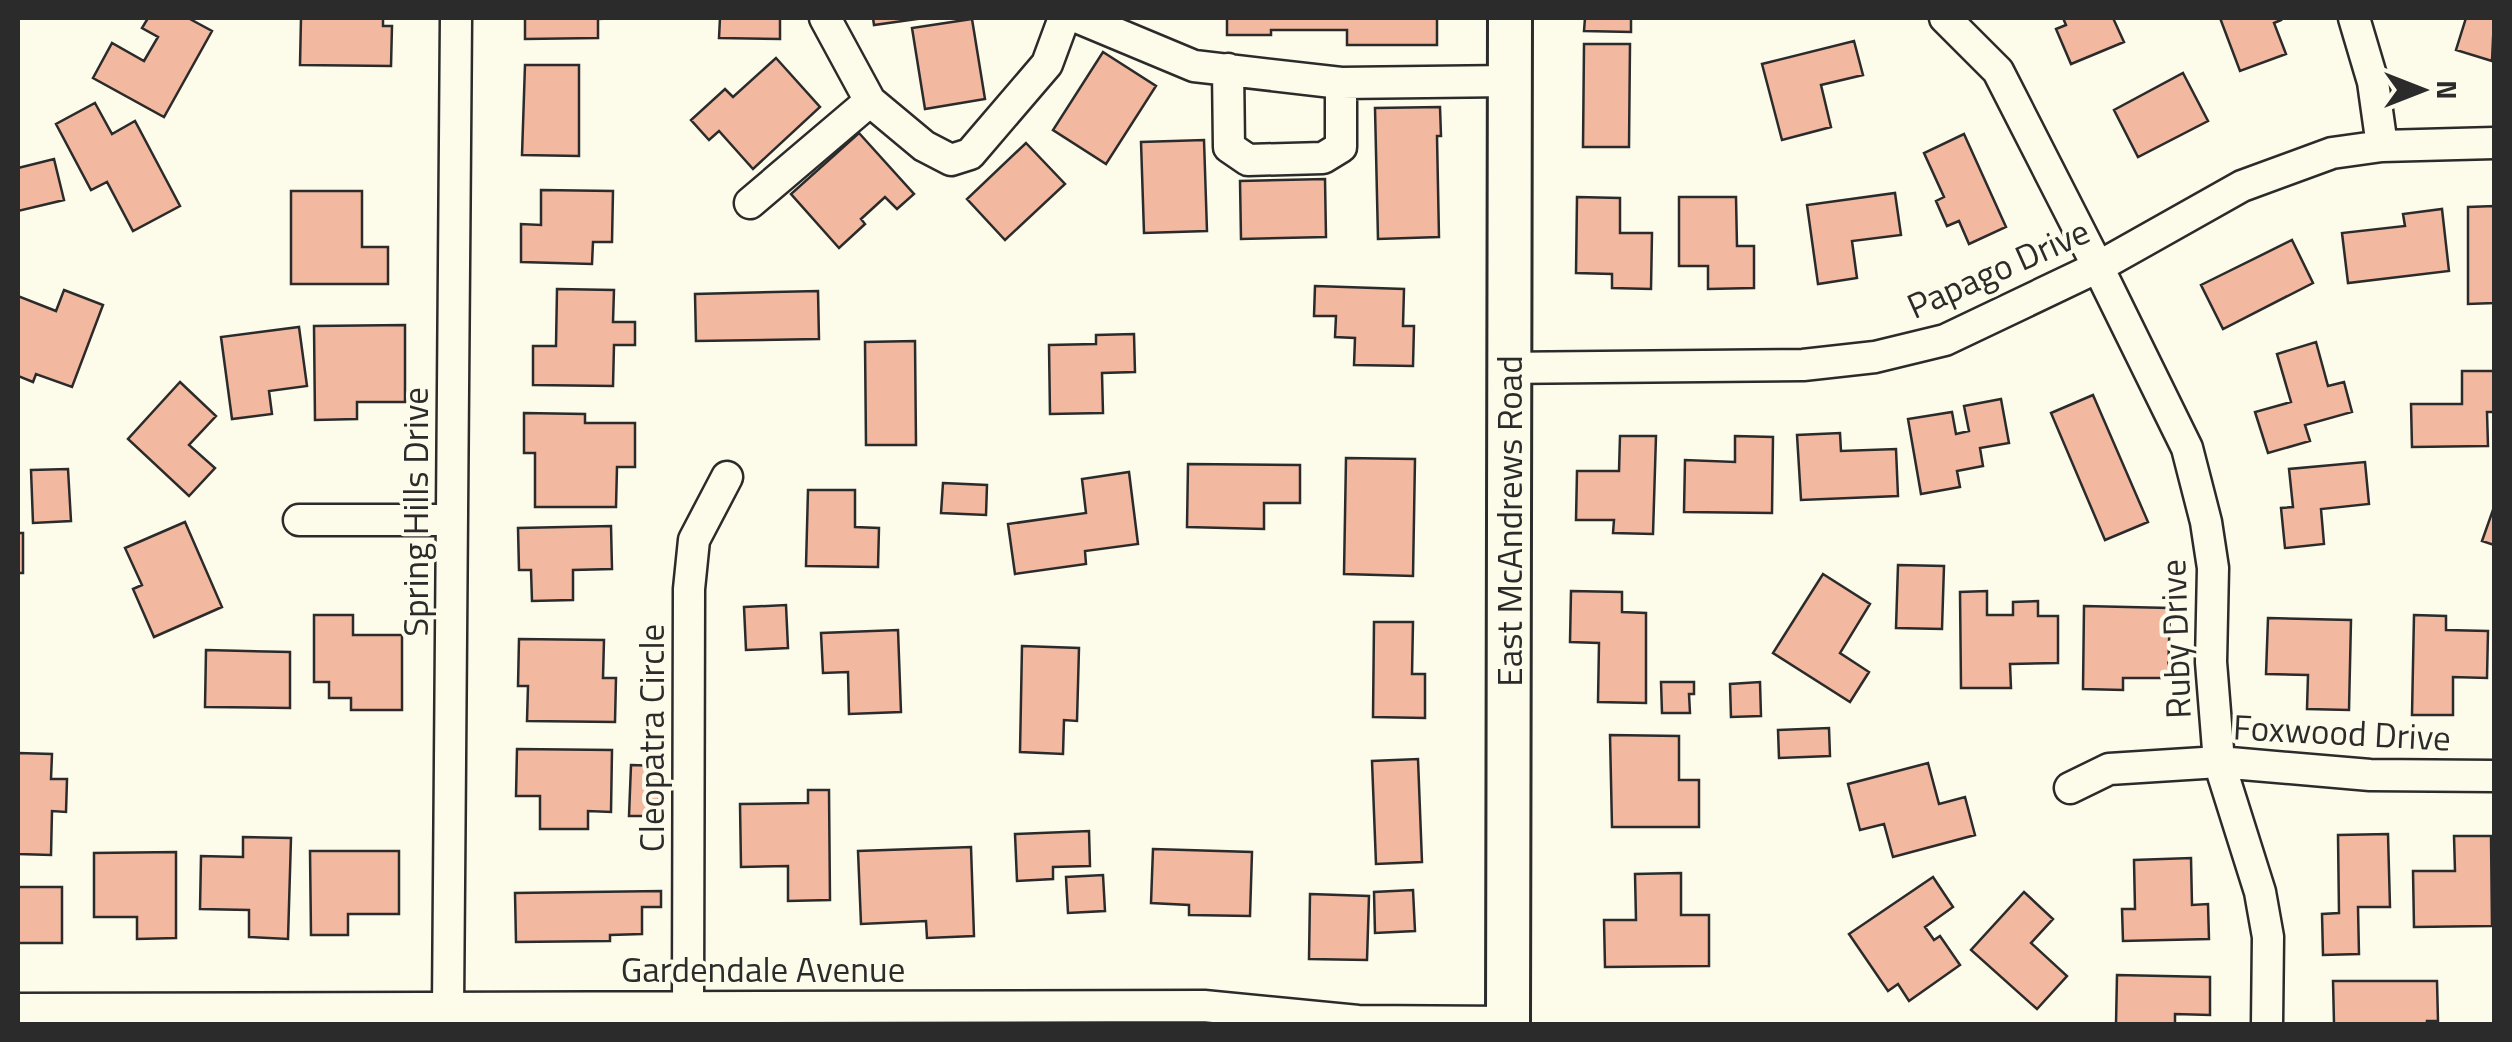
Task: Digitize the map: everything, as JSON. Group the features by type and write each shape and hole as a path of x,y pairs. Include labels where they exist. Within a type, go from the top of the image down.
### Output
{"main road":[{"name":"East McAndrews Road","path":"1508,1023 1510,18"}],"street":[{"name":"Spring Hills Drive","path":"448,1008 456,18"},
{"path":"826,18 870,101 924,146 951,160 970,154 1046,64 1064,18"},
{"path":"1079,18 1194,66 1341,83 1510,81"},
{"name":"Ruby Drive","path":"1945,18 1998,70 2187,448 2213,568 2211,662 2219,762 2260,892 2268,937 2267,1024"},
{"path":"2354,18 2372,82 2382,146"},
{"path":"1228,69 1229,147 1248,160 1323,158 1342,147 1341,83"},
{"path":"750,202 870,101"},
{"name":"Papago Drive","path":"1510,368 1803,365 1875,357 1944,340 2098,267 2242,186 2332,153 2382,146 2494,143"},
{"name":"Cleopatra Circle","path":"708,1013 688,589 694,540 728,478"},
{"path":"300,520 452,520"},
{"name":"Foxwood Drive","path":"2070,788 2109,769 2219,762 2370,775 2494,776"},
{"name":"Gardendale Avenue","path":"18,1009 192,1016 448,1008 708,1013 1204,1006 1358,1021 1508,1023"}],"building":[{"path":"148,18 188,18 212,31 164,117 93,78 112,43 144,61 158,37 142,28"},
{"path":"301,18 383,18 383,26 392,26 391,66 300,65"},
{"path":"525,18 620,18 598,19 598,38 525,39"},
{"path":"720,18 780,18 780,39 719,38"},
{"path":"873,18 924,18 874,25"},
{"path":"1227,18 1437,18 1437,45 1347,45 1347,30 1271,30 1271,35 1227,35"},
{"path":"1585,18 1631,18 1631,32 1584,31"},
{"path":"2063,18 2113,18 2124,42 2071,64 2056,29 2066,25"},
{"path":"2220,18 2280,18 2274,23 2286,54 2240,71"},
{"path":"2466,18 2494,18 2492,61 2456,50"},
{"path":"972,19 985,99 925,109 912,28"},
{"path":"1854,41 1863,75 1821,85 1831,127 1782,140 1762,64"},
{"path":"1584,44 1630,44 1629,147 1583,147"},
{"path":"1103,52 1156,86 1106,164 1053,130"},
{"path":"776,58 820,107 753,169 719,131 709,140 691,120 725,89 733,97"},
{"path":"525,65 579,65 579,156 522,155"},
{"path":"2183,73 2208,121 2138,157 2114,110"},
{"path":"95,103 112,134 135,121 180,206 133,231 107,182 91,190 56,124"},
{"path":"1440,107 1439,237 1378,239 1375,108"},
{"path":"859,133 914,194 897,209 885,197 861,219 865,224 839,248 791,194"},
{"path":"1964,134 2006,227 1969,244 1959,221 1947,226 1936,201 1944,197 1924,153"},
{"path":"1204,140 1207,231 1144,233 1141,142"},
{"path":"1026,143 1065,184 1005,240 967,199"},
{"path":"54,159 64,200 18,211 18,168"},
{"path":"1325,179 1326,237 1241,239 1240,181"},
{"path":"541,190 613,191 612,242 593,242 592,264 521,262 521,224 541,225"},
{"path":"291,191 362,191 362,247 388,247 388,284 291,284"},
{"path":"1895,193 1901,235 1852,241 1857,278 1818,284 1807,205"},
{"path":"1577,197 1620,198 1620,233 1652,233 1651,289 1612,288 1612,274 1576,273"},
{"path":"1679,197 1736,197 1737,246 1754,246 1754,288 1708,289 1708,266 1679,266"},
{"path":"2494,206 2494,303 2468,304 2468,207"},
{"path":"2442,209 2449,271 2348,283 2342,233 2405,226 2403,214"},
{"path":"2292,240 2313,283 2223,329 2201,285"},
{"path":"1315,286 1404,289 1403,326 1414,326 1413,366 1354,365 1355,338 1335,337 1336,316 1314,316"},
{"path":"557,289 614,290 613,322 635,322 635,345 614,345 613,386 533,385 533,346 556,346"},
{"path":"64,290 103,305 72,387 36,374 33,382 18,376 18,296 56,311"},
{"path":"818,291 819,339 696,341 695,294"},
{"path":"405,325 405,402 357,402 357,419 315,420 314,326"},
{"path":"299,327 307,386 269,391 272,414 232,419 221,337"},
{"path":"1134,334 1135,372 1102,373 1103,413 1050,414 1049,345 1096,344 1096,335"},
{"path":"915,341 916,445 866,445 865,342"},
{"path":"2316,342 2328,386 2344,382 2352,412 2305,425 2310,441 2268,453 2255,412 2291,402 2277,354"},
{"path":"2462,371 2494,371 2494,412 2487,412 2488,446 2412,447 2411,404 2462,404"},
{"path":"180,382 216,416 189,445 215,468 189,496 128,439"},
{"path":"2093,395 2148,522 2105,540 2051,413"},
{"path":"2001,399 2009,443 1980,448 1983,466 1957,471 1960,487 1921,494 1908,419 1952,412 1956,434 1969,431 1964,406"},
{"path":"524,413 585,414 585,423 635,423 635,467 617,467 616,507 535,507 535,453 524,453"},
{"path":"1840,433 1841,451 1896,449 1898,496 1801,500 1797,435"},
{"path":"1620,436 1656,436 1653,534 1613,533 1614,520 1576,520 1577,471 1619,471"},
{"path":"1735,436 1773,437 1772,513 1684,512 1685,460 1735,462"},
{"path":"1346,458 1415,459 1413,576 1344,574"},
{"path":"2365,462 2369,504 2321,509 2324,544 2285,548 2281,508 2293,507 2289,469"},
{"path":"1188,464 1300,465 1300,503 1264,503 1264,529 1187,527"},
{"path":"68,469 71,521 33,523 31,470"},
{"path":"1129,472 1138,544 1085,551 1086,564 1015,574 1008,524 1086,513 1082,479"},
{"path":"943,483 987,485 986,515 941,513"},
{"path":"808,490 855,490 855,527 879,528 878,567 806,566"},
{"path":"2494,507 2494,545 2482,541"},
{"path":"185,522 222,607 154,637 133,589 142,585 125,548"},
{"path":"611,526 612,569 573,570 573,600 532,601 531,570 519,570 518,528"},
{"path":"18,533 23,533 23,573 18,573"},
{"path":"1898,565 1944,566 1942,629 1896,628"},
{"path":"1823,574 1870,604 1840,653 1869,672 1850,702 1773,653"},
{"path":"1571,591 1622,592 1622,612 1646,613 1646,703 1598,702 1599,643 1570,642"},
{"path":"1987,591 1987,615 2013,615 2013,602 2038,601 2038,616 2058,616 2058,663 2010,664 2011,688 1961,688 1960,592"},
{"path":"786,605 788,648 746,650 744,607"},
{"path":"2084,606 2170,608 2168,678 2123,678 2123,690 2083,689"},
{"path":"314,615 353,615 353,635 402,635 402,710 351,710 351,698 329,698 329,682 314,682"},
{"path":"2414,615 2446,616 2446,630 2488,631 2487,678 2453,677 2453,715 2412,715"},
{"path":"2268,618 2351,620 2349,710 2307,709 2308,675 2266,674"},
{"path":"1374,622 1413,622 1412,674 1425,674 1425,718 1373,717"},
{"path":"898,630 901,712 849,714 848,672 823,673 821,633"},
{"path":"519,639 604,640 603,678 616,678 615,722 527,721 528,686 518,686"},
{"path":"1022,646 1079,648 1077,721 1064,720 1063,754 1020,752"},
{"path":"206,650 290,652 290,708 205,707"},
{"path":"1661,682 1694,682 1694,694 1689,694 1690,713 1662,713"},
{"path":"1760,682 1761,716 1731,717 1730,684"},
{"path":"1829,728 1830,756 1779,758 1778,730"},
{"path":"1610,735 1679,736 1679,780 1699,780 1699,827 1612,827"},
{"path":"517,749 612,750 611,812 588,811 588,829 540,829 540,796 516,796"},
{"path":"18,753 52,754 51,779 67,779 66,812 52,811 51,855 18,854"},
{"path":"1418,759 1422,862 1376,864 1372,761"},
{"path":"1928,763 1939,804 1965,797 1975,835 1893,857 1884,824 1860,830 1848,784"},
{"path":"631,765 660,766 658,816 629,816"},
{"path":"808,790 829,790 830,900 788,901 788,866 741,867 740,804 808,803"},
{"path":"1089,831 1090,866 1053,867 1053,879 1017,881 1015,834"},
{"path":"2388,834 2390,907 2358,907 2359,954 2323,955 2322,914 2339,913 2338,835"},
{"path":"2454,836 2491,836 2492,926 2414,927 2413,871 2455,871"},
{"path":"243,837 291,838 288,939 249,937 249,910 200,909 201,856 243,857"},
{"path":"971,847 974,936 927,938 926,921 861,924 858,851"},
{"path":"1153,849 1252,852 1250,916 1189,915 1189,905 1151,903"},
{"path":"310,851 399,851 399,914 348,914 348,935 311,935"},
{"path":"176,852 176,938 137,939 137,917 94,917 94,853"},
{"path":"2191,858 2192,905 2208,904 2209,939 2123,941 2122,909 2135,909 2134,860"},
{"path":"1681,873 1681,915 1709,915 1709,966 1605,967 1604,920 1636,920 1635,874"},
{"path":"1103,875 1105,911 1068,913 1066,877"},
{"path":"1933,877 1953,907 1925,927 1934,940 1940,936 1960,965 1909,1001 1898,984 1888,991 1849,934"},
{"path":"18,887 62,887 62,943 18,943"},
{"path":"1413,890 1415,931 1375,933 1374,892"},
{"path":"661,891 661,907 642,907 642,934 610,935 610,941 516,942 515,893"},
{"path":"2024,892 2053,919 2031,943 2067,976 2037,1009 1971,950"},
{"path":"1310,894 1369,896 1367,960 1309,959"},
{"path":"2117,975 2210,977 2210,1015 2175,1014 2175,1024 2116,1024"},
{"path":"2333,981 2437,981 2438,1021 2334,1023"}]}
